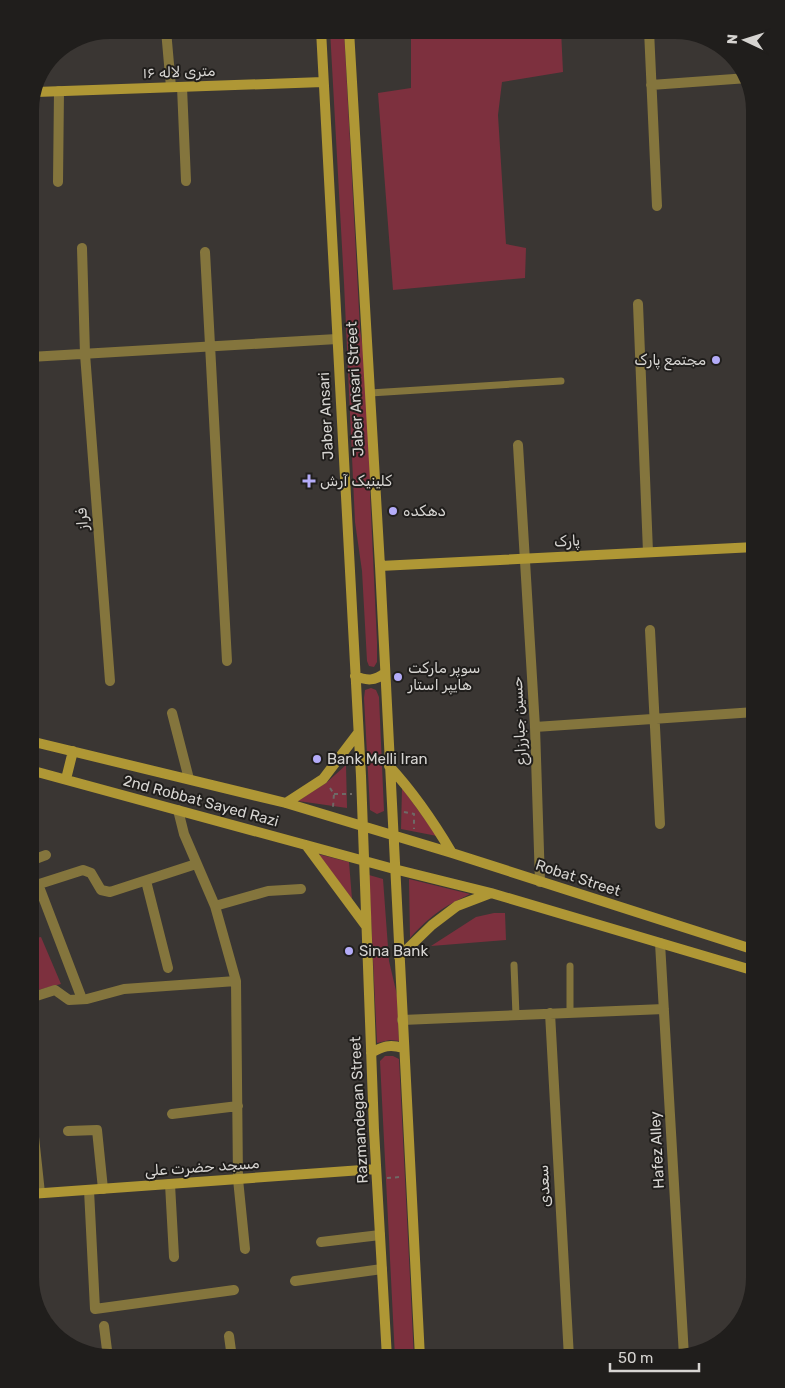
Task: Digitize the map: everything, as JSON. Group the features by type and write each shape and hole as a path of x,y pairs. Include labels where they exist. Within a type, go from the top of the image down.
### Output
{"main road":[{"name":"Jaber Ansari","path":"321,39 364,860"},
{"name":"Jaber Ansari Street","path":"350,39 380,566 392,836"},
{"name":"۱۶ متری لاله","path":"42,89 58,91 323,82"},
{"name":"پارک","path":"380,566 746,547"},
{"path":"355,676 372,680 385,673"},
{"path":"286,803 323,779 358,733"},
{"name":"2nd Robbat Sayed Razi","path":"39,743 286,803 392,836"},
{"path":"66,779 73,751"},
{"path":"389,766 412,791 452,853"},
{"name":"2nd Robbat Sayed Razi","path":"39,772 394,869"},
{"path":"392,836 420,1349"},
{"name":"Robat Street","path":"392,836 452,853 746,947"},
{"path":"306,845 366,926"},
{"name":"Razmandegan Street","path":"364,860 376,1174 386,1349"},
{"path":"394,869 491,893 746,968"},
{"path":"399,957 432,925 458,906 491,893"},
{"path":"371,1053 383,1046 394,1045 403,1048"},
{"name":"مسجد حضرت علی","path":"39,1194 238,1179 376,1174"}],"street":[{"path":"168,39 176,87 186,181"},
{"path":"649,39 658,206"},
{"path":"651,85 739,79"},
{"path":"58,91 58,182"},
{"name":"فراز","path":"82,248 84,354 110,681"},
{"path":"205,252 226,661"},
{"path":"638,304 648,552"},
{"path":"39,356 337,339"},
{"name":"حسین جبارزارع","path":"518,445 535,727 540,882"},
{"path":"650,630 660,824"},
{"path":"172,712 188,779"},
{"path":"535,727 746,713"},
{"path":"178,810 184,834 214,906 236,981 238,1179 245,1249"},
{"path":"39,858 46,855"},
{"path":"39,883 83,870 91,873 101,890 110,892 196,864"},
{"path":"146,881 168,968"},
{"path":"214,906 268,891 301,889"},
{"path":"39,897 82,999"},
{"name":"Hafez Alley","path":"660,943 684,1349"},
{"path":"39,995 55,990 69,1000 82,999 124,989 236,981"},
{"path":"402,1020 664,1008"},
{"name":"سعدی","path":"550,1013 569,1349"},
{"path":"172,1114 238,1106"},
{"path":"68,1131 97,1130 103,1189"},
{"path":"170,1184 174,1257"},
{"path":"89,1190 95,1309 234,1290"},
{"path":"321,1242 380,1235"},
{"path":"296,1281 382,1269"},
{"path":"104,1326 107,1349"},
{"path":"229,1336 231,1349"}],"lane":[{"path":"370,393 561,381"},
{"path":"514,965 516,1015"},
{"path":"570,966 570,1012"}],"path":[{"path":"340,396 370,393"},
{"path":"326,783 334,794 333,806"},
{"path":"334,794 347,794"},
{"path":"401,811 414,814 414,831"},
{"path":"376,1174 410,1176"}],"shaded area":[{"path":"330,39 344,39 360,329 370,393 370,493 377,642 377,662 374,667 369,666 367,661 362,571 355,522"},
{"path":"411,39 561,39 563,72 502,82 498,115 506,244 526,248 525,278 393,290 378,93 411,88"},
{"path":"371,688 376,690 379,697 384,811 377,814 370,810 364,698 365,690"},
{"path":"346,765 347,808 298,801 326,783"},
{"path":"402,788 437,836 401,829"},
{"path":"318,854 349,862 352,899"},
{"path":"369,875 383,879 389,961 397,995 399,1041 390,1040 377,1043"},
{"path":"409,879 470,894 438,912 410,938"},
{"path":"494,913 505,913 506,940 431,946 476,917"},
{"path":"39,937 41,937 61,984 39,990"},
{"path":"385,1056 393,1056 399,1059 414,1349 395,1349 380,1061"}],"place":[{"name":"مجتمع پارک","path":"716,360"},
{"name":"کلینیک آرش","path":"309,481"},
{"name":"دهکده","path":"393,511"},
{"name":"سوپر مارکت هایپر استار","path":"398,677"},
{"name":"Bank Melli Iran","path":"317,759"},
{"name":"Sina Bank","path":"349,951"}]}
